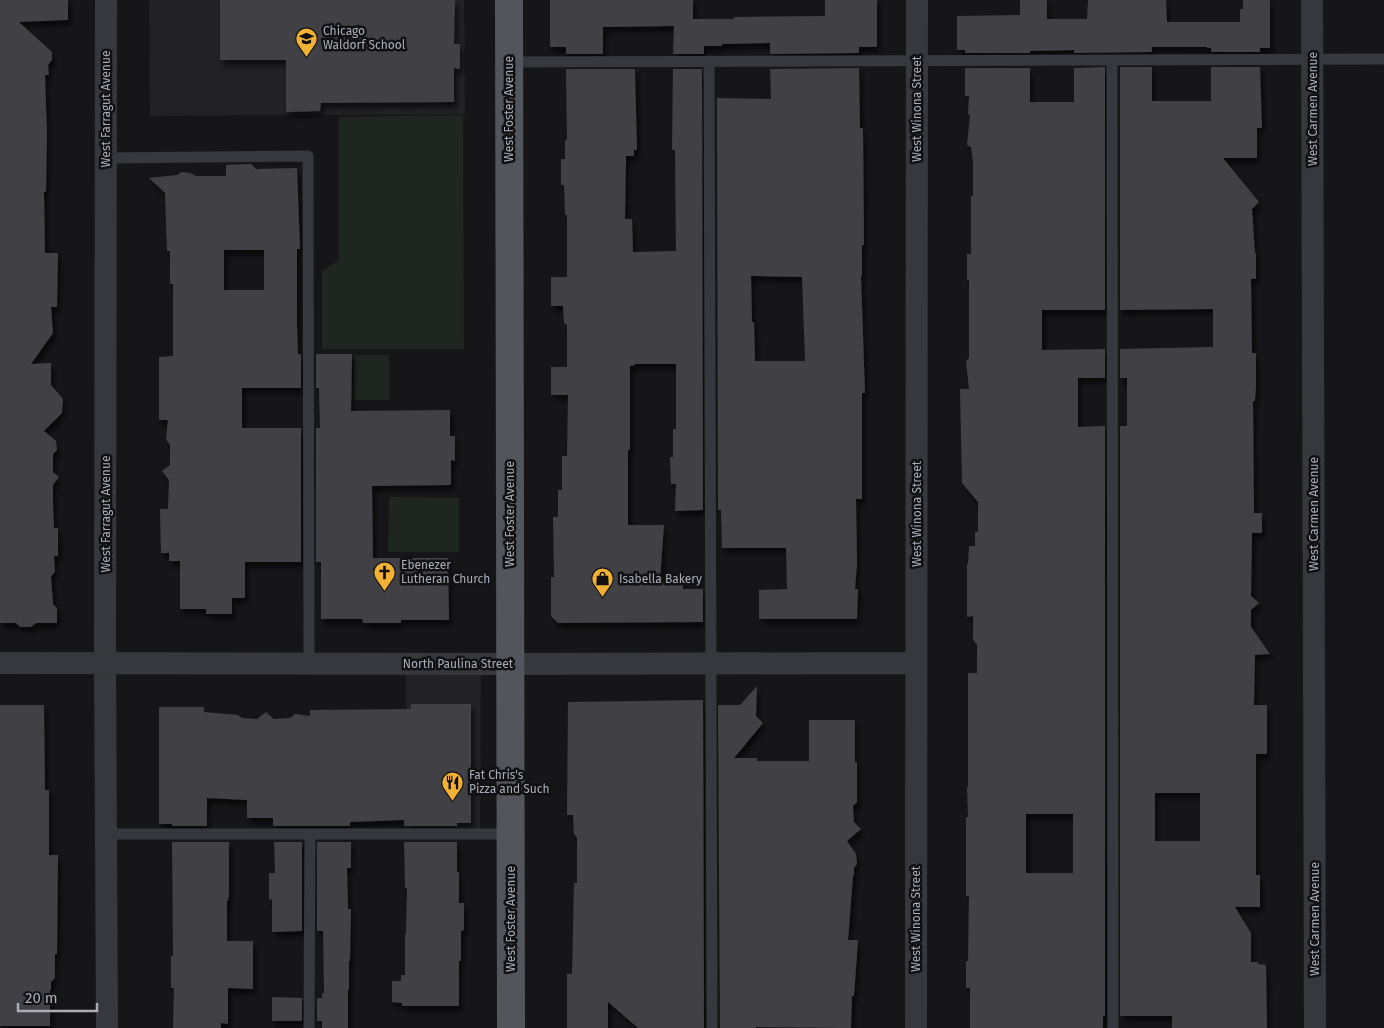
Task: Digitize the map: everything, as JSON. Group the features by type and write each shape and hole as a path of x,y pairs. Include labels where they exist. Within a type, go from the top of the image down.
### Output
{"main road":[{"name":"West Foster Avenue","path":"509,0 511,1028"}],"street":[{"name":"West Farragut Avenue","path":"106,0 105,663 107,1028"},
{"name":"West Winona Street","path":"916,1028 917,0"},
{"name":"West Carmen Avenue","path":"1312,0 1315,1028"},
{"name":"North Paulina Street","path":"0,663 916,663"}],"lane":[{"path":"509,62 1384,59"},
{"path":"1112,60 1113,1028"},
{"path":"708,61 712,1028"},
{"path":"106,158 308,156 309,664"},
{"path":"106,834 511,834"},
{"path":"309,1028 310,834"}],"shaded area":[{"name":"Chicago Waldorf School","path":"149,0 464,0 465,114 150,116"},
{"path":"463,115 464,349 322,349 322,271 339,260 339,117"},
{"path":"354,355 389,355 389,400 354,400"},
{"path":"389,497 459,498 459,552 388,552"},
{"path":"406,667 481,667 480,832 405,832"}],"building":[{"path":"0,0 68,0 68,20 19,22 52,52 52,60 48,65 49,75 45,75 47,135 46,192 44,192 45,253 58,253 57,307 51,307 53,333 31,364 51,363 51,385 63,399 62,413 44,431 56,441 57,450 53,454 53,472 59,477 53,485 54,528 58,528 58,556 54,556 55,572 51,576 53,604 57,608 57,623 36,623 31,627 20,627 16,623 0,623"},
{"path":"220,0 455,0 454,44 460,44 460,69 454,68 454,102 321,103 320,111 286,112 286,60 220,60"},
{"path":"550,0 693,0 693,19 734,19 734,17 825,16 825,0 877,0 877,47 859,47 859,53 770,54 770,43 722,44 722,46 704,46 704,54 673,54 674,26 603,27 603,54 566,54 566,47 550,47"},
{"path":"1020,0 1047,0 1047,19 1087,19 1088,0 1166,0 1167,22 1240,22 1240,9 1243,9 1243,0 1270,0 1270,48 1260,48 1260,52 1211,52 1211,48 1207,47 1152,47 1152,52 1074,53 1074,50 1030,51 1030,53 965,53 965,50 957,50 957,16 1020,15"},
{"path":"1105,67 1105,310 1042,310 1042,350 1105,349 1105,378 1078,378 1078,427 1105,426 1105,1016 1103,1016 1103,1028 970,1028 970,988 966,988 969,896 966,896 968,673 977,673 977,645 973,640 973,616 967,617 967,564 969,546 975,546 975,532 978,532 978,502 962,483 960,389 969,389 966,361 969,358 967,254 971,254 971,196 973,196 973,162 971,147 967,145 970,115 968,114 969,96 965,96 965,68 1030,68 1030,102 1074,102 1074,68","holes":["1026,814 1073,814 1073,873 1026,873"]},
{"path":"1120,67 1152,67 1152,101 1211,101 1211,67 1260,67 1262,128 1257,128 1257,158 1223,158 1259,202 1252,209 1256,279 1251,279 1252,353 1256,353 1256,385 1255,400 1253,402 1254,513 1262,513 1262,533 1252,533 1251,596 1259,603 1251,610 1251,627 1270,654 1255,655 1254,705 1267,705 1267,754 1256,754 1256,875 1260,875 1260,907 1235,907 1251,933 1251,962 1266,965 1267,1028 1172,1028 1172,1016 1120,1016 1120,426 1127,426 1127,378 1120,378 1120,349 1213,347 1213,309 1120,310","holes":["1155,793 1200,793 1200,841 1155,841"]},
{"path":"859,68 860,128 863,128 864,245 862,245 861,276 865,393 862,393 862,499 856,499 857,564 855,589 858,589 857,619 759,619 759,590 787,589 786,548 722,548 721,510 718,510 717,98 771,99 770,69","holes":["751,276 802,277 805,361 755,361"]},
{"path":"566,69 635,69 637,150 634,150 634,156 626,156 625,219 632,219 633,252 676,251 675,150 672,150 673,69 702,69 703,510 675,511 676,484 671,484 670,457 673,457 673,429 676,429 676,364 635,364 630,366 628,525 664,525 660,581 683,581 683,589 703,589 703,622 558,623 551,616 551,577 554,577 553,517 558,517 558,490 562,490 562,456 567,456 568,395 551,395 551,367 567,367 567,325 564,323 563,306 551,306 551,277 567,277 567,215 565,215 564,185 561,185 561,159 565,159 565,141 567,139"},
{"path":"251,164 256,169 297,168 300,249 297,249 297,327 298,354 301,354 301,388 242,388 242,428 301,428 301,562 245,562 245,598 232,598 232,614 206,614 206,609 180,609 180,561 169,561 169,553 161,553 160,509 168,509 169,480 162,471 170,465 170,445 166,439 168,420 159,420 159,357 173,356 173,284 170,284 170,251 167,251 165,193 149,178 177,175 182,172 196,176 226,176 226,165","holes":["224,250 264,250 264,290 224,290"]},
{"path":"316,354 352,354 351,411 450,410 450,436 455,436 455,461 451,460 451,485 372,486 373,558 448,558 449,620 401,620 401,623 363,623 362,619 321,619 321,562 316,562 316,428 320,428 319,388 316,388"},
{"path":"757,686 756,716 763,723 734,758 757,758 757,761 809,761 809,720 855,720 857,802 853,806 854,822 861,829 847,841 856,854 857,864 854,868 853,876 848,940 858,940 854,996 852,996 851,1028 720,1028 718,705 740,705"},
{"path":"703,700 704,1028 638,1028 608,1002 608,1028 567,1028 567,974 572,974 574,883 577,883 577,838 574,834 573,815 567,815 568,702"},
{"path":"411,704 471,704 471,823 457,823 457,826 404,826 404,820 350,822 350,826 273,826 273,818 247,818 247,800 207,798 207,826 159,824 159,707 204,707 204,712 257,719 266,712 274,719 290,718 295,714 310,716 310,710 411,709"},
{"path":"0,705 44,705 45,790 49,790 49,855 58,855 57,954 55,954 55,978 51,982 50,990 50,1026 0,1026"},
{"path":"172,842 229,842 227,941 253,941 253,989 228,988 228,1024 221,1023 221,1028 173,1028 174,988 171,988 171,956 173,956"},
{"path":"274,842 302,842 302,931 272,932 272,899 269,900 269,873 275,873"},
{"path":"317,842 351,842 351,868 347,868 348,909 351,909 348,1028 322,1028 322,1021 317,1021 317,998 322,998 322,993 324,993 323,931 317,931"},
{"path":"404,842 457,842 459,903 464,903 464,930 461,931 461,961 459,961 459,1006 402,1006 402,1003 392,1002 392,981 401,981 401,975 405,975 407,888 405,888"},
{"path":"272,997 302,998 302,1021 272,1021"}],"place":[{"name":"Chicago Waldorf School","path":"307,57"},
{"name":"Ebenezer Lutheran Church","path":"385,591"},
{"name":"Isabella Bakery","path":"603,598"},
{"name":"Fat Chris's Pizza and Such","path":"453,801"}]}
